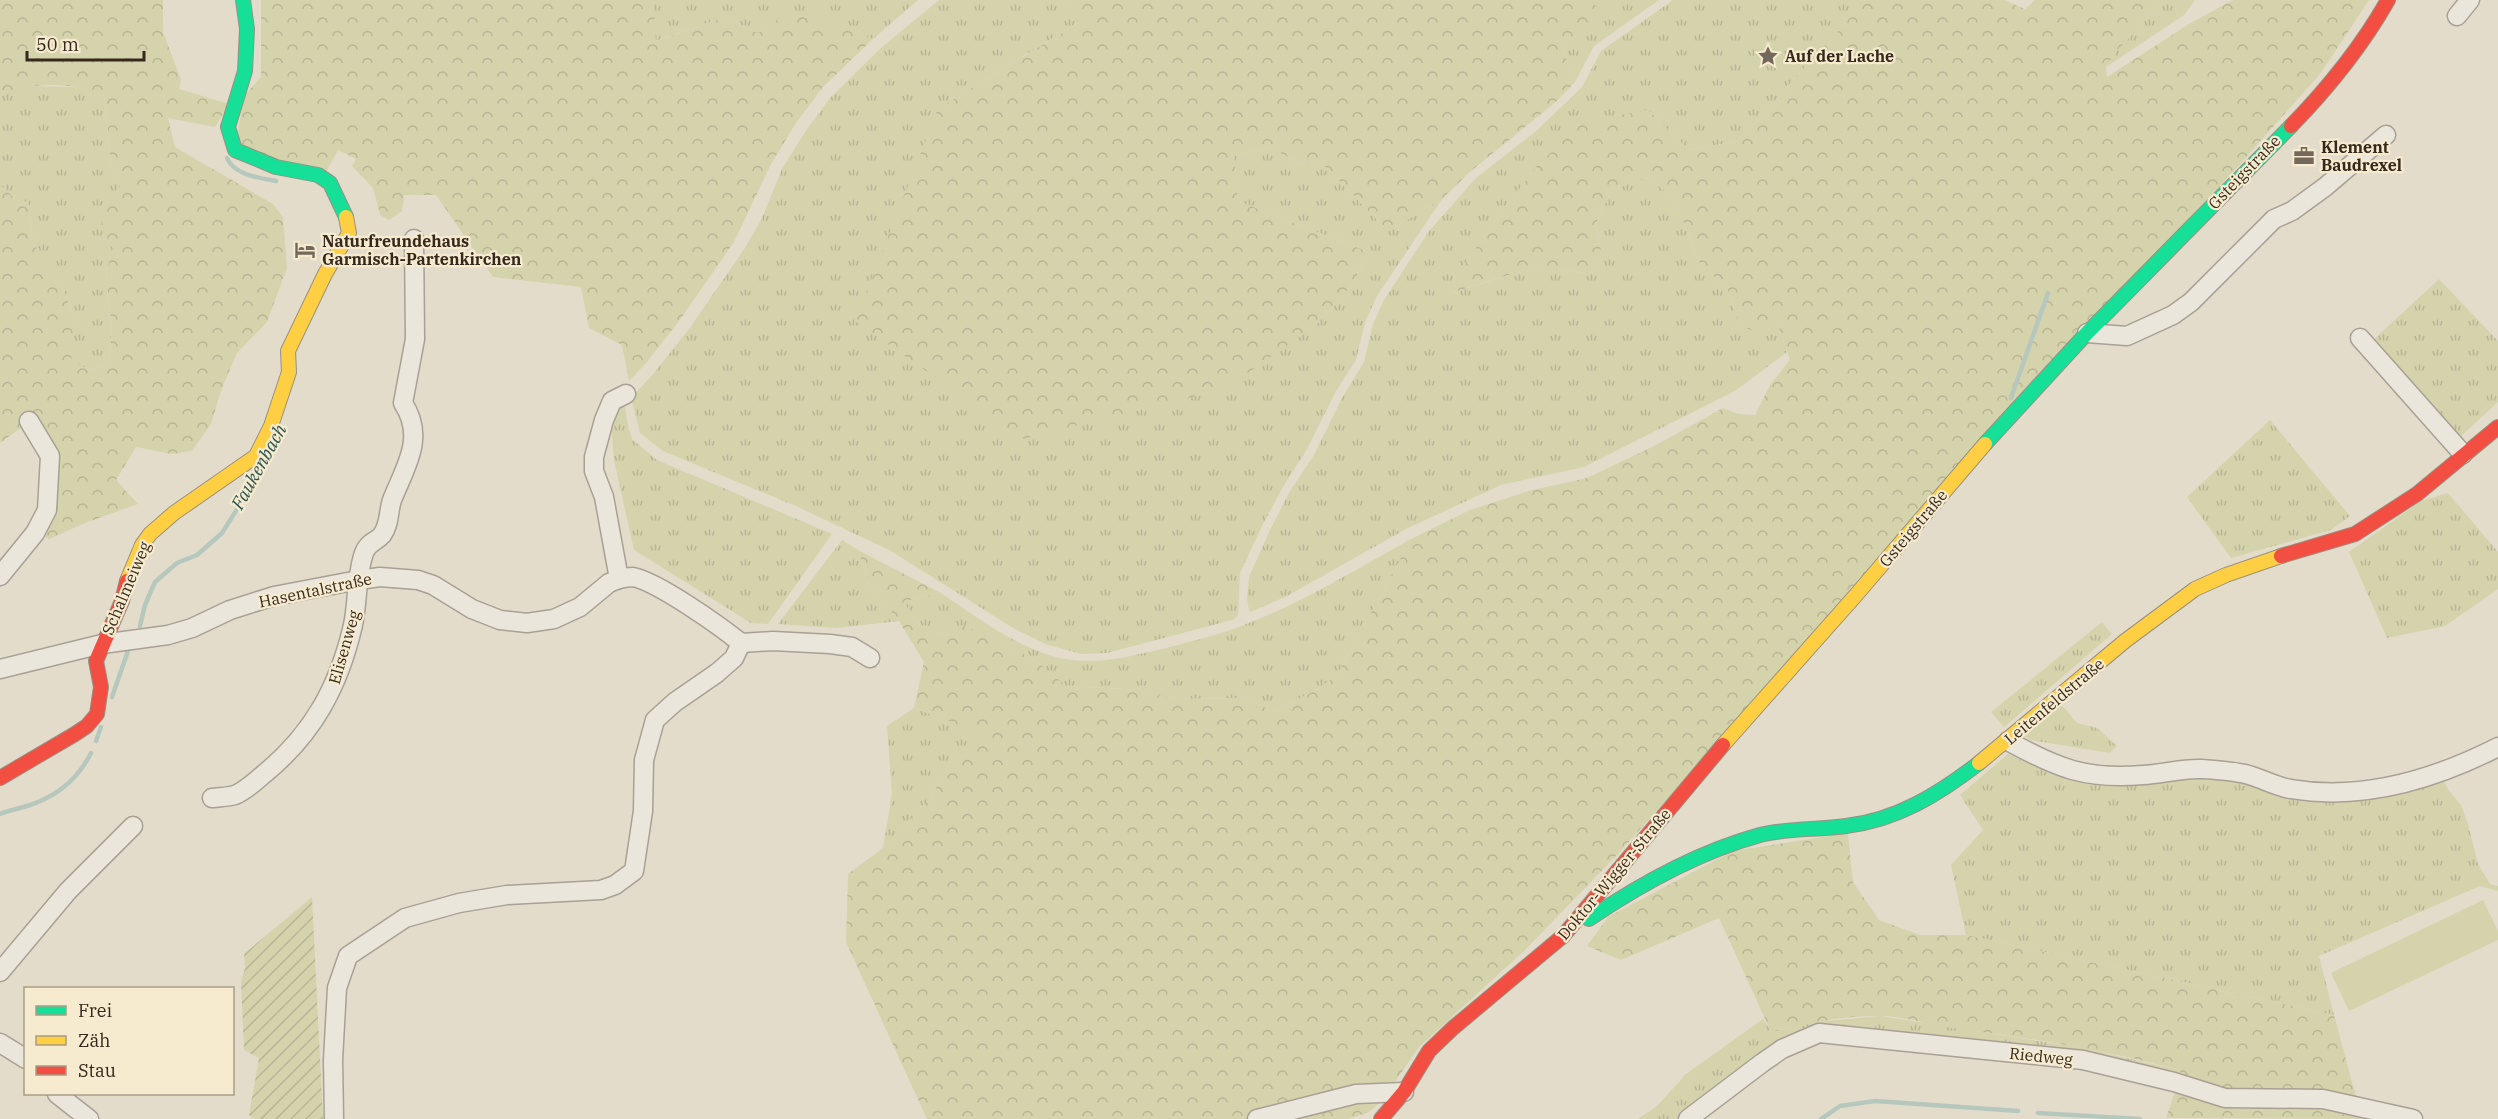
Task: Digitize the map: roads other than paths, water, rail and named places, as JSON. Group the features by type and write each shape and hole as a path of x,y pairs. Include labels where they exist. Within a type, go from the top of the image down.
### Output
{"street":[{"name":"Schalmeiweg","path":"102,644 122,602 127,582 142,545 150,534 174,513 256,456 271,426 289,372 288,351 325,274 349,233 345,213 330,183 318,175 276,167 235,150 228,127 245,71 247,29 243,0"},
{"name":"Gsteigstraße","path":"1740,724 1997,430 2087,333 2309,107 2368,35 2388,0"},
{"path":"2457,16 2470,0"},
{"path":"2087,333 2127,336 2173,315 2191,302 2274,219 2292,211 2325,187 2386,135"},
{"name":"Elisenweg","path":"212,798 235,795 277,763 327,702 343,661 358,600 358,580 364,553 369,543 381,536 388,525 392,501 408,467 412,450 415,428 410,413 403,403 415,339 414,239"},
{"path":"2360,338 2463,454"},
{"path":"626,394 612,401 604,420 594,457 594,471 604,497 619,579 633,577 653,586 712,621 741,642 830,644 852,647 870,658"},
{"path":"0,576 35,533 47,510 50,456 29,422"},
{"name":"Leitenfeldstraße","path":"1563,936 1629,891 1726,845 1763,834 1848,826 1889,818 1952,784 2008,741 2125,641 2195,589 2226,575 2295,551 2355,534 2417,494 2498,427"},
{"name":"Hasentalstraße","path":"0,669 102,644 168,635 192,628 230,610 274,596 358,580 380,577 418,580 434,585 471,609 500,620 527,623 554,619 580,607 609,583 619,579"},
{"path":"334,1119 333,1060 337,988 348,956 405,918 459,903 507,895 601,890 615,885 634,871 643,810 644,760 655,720 675,702 726,665 734,657 741,642"},
{"path":"0,778 61,744 97,714 101,687 96,665 102,644"},
{"name":"Doktor-Wigger-Straße","path":"1381,1119 1404,1092 1429,1052 1453,1028 1563,936 1740,724"},
{"path":"2008,741 2057,766 2085,774 2121,777 2200,769 2249,775 2295,790 2333,792 2390,786 2445,772 2498,747"},
{"path":"0,972 68,891 133,826"},
{"name":"Riedweg","path":"1688,1119 1782,1049 1819,1033 2083,1060 2174,1082 2225,1098 2323,1100 2413,1119"},
{"path":"0,1043 24,1058"},
{"path":"1257,1119 1356,1094 1404,1092"},
{"path":"58,1095 89,1119"}],"waterway":[{"name":"Faukenbach","path":"227,158 230,164 241,172 276,181"},
{"path":"2011,398 2048,293"},
{"name":"Faukenbach","path":"140,626 145,605 155,582 177,563 197,555 222,533 260,467"},
{"name":"Faukenbach","path":"112,697 128,651"},
{"name":"Faukenbach","path":"96,741 101,727"},
{"name":"Faukenbach","path":"0,814 38,802 57,792 80,771 91,753"},
{"path":"1821,1119 1840,1106 1875,1101 2018,1111"},
{"path":"2038,1113 2140,1119"}],"place":[{"name":"Auf der Lache","path":"1768,56"},
{"name":"Klement Baudrexel","path":"2304,156"},
{"name":"Naturfreundehaus Garmisch-Partenkirchen","path":"305,250"}]}
